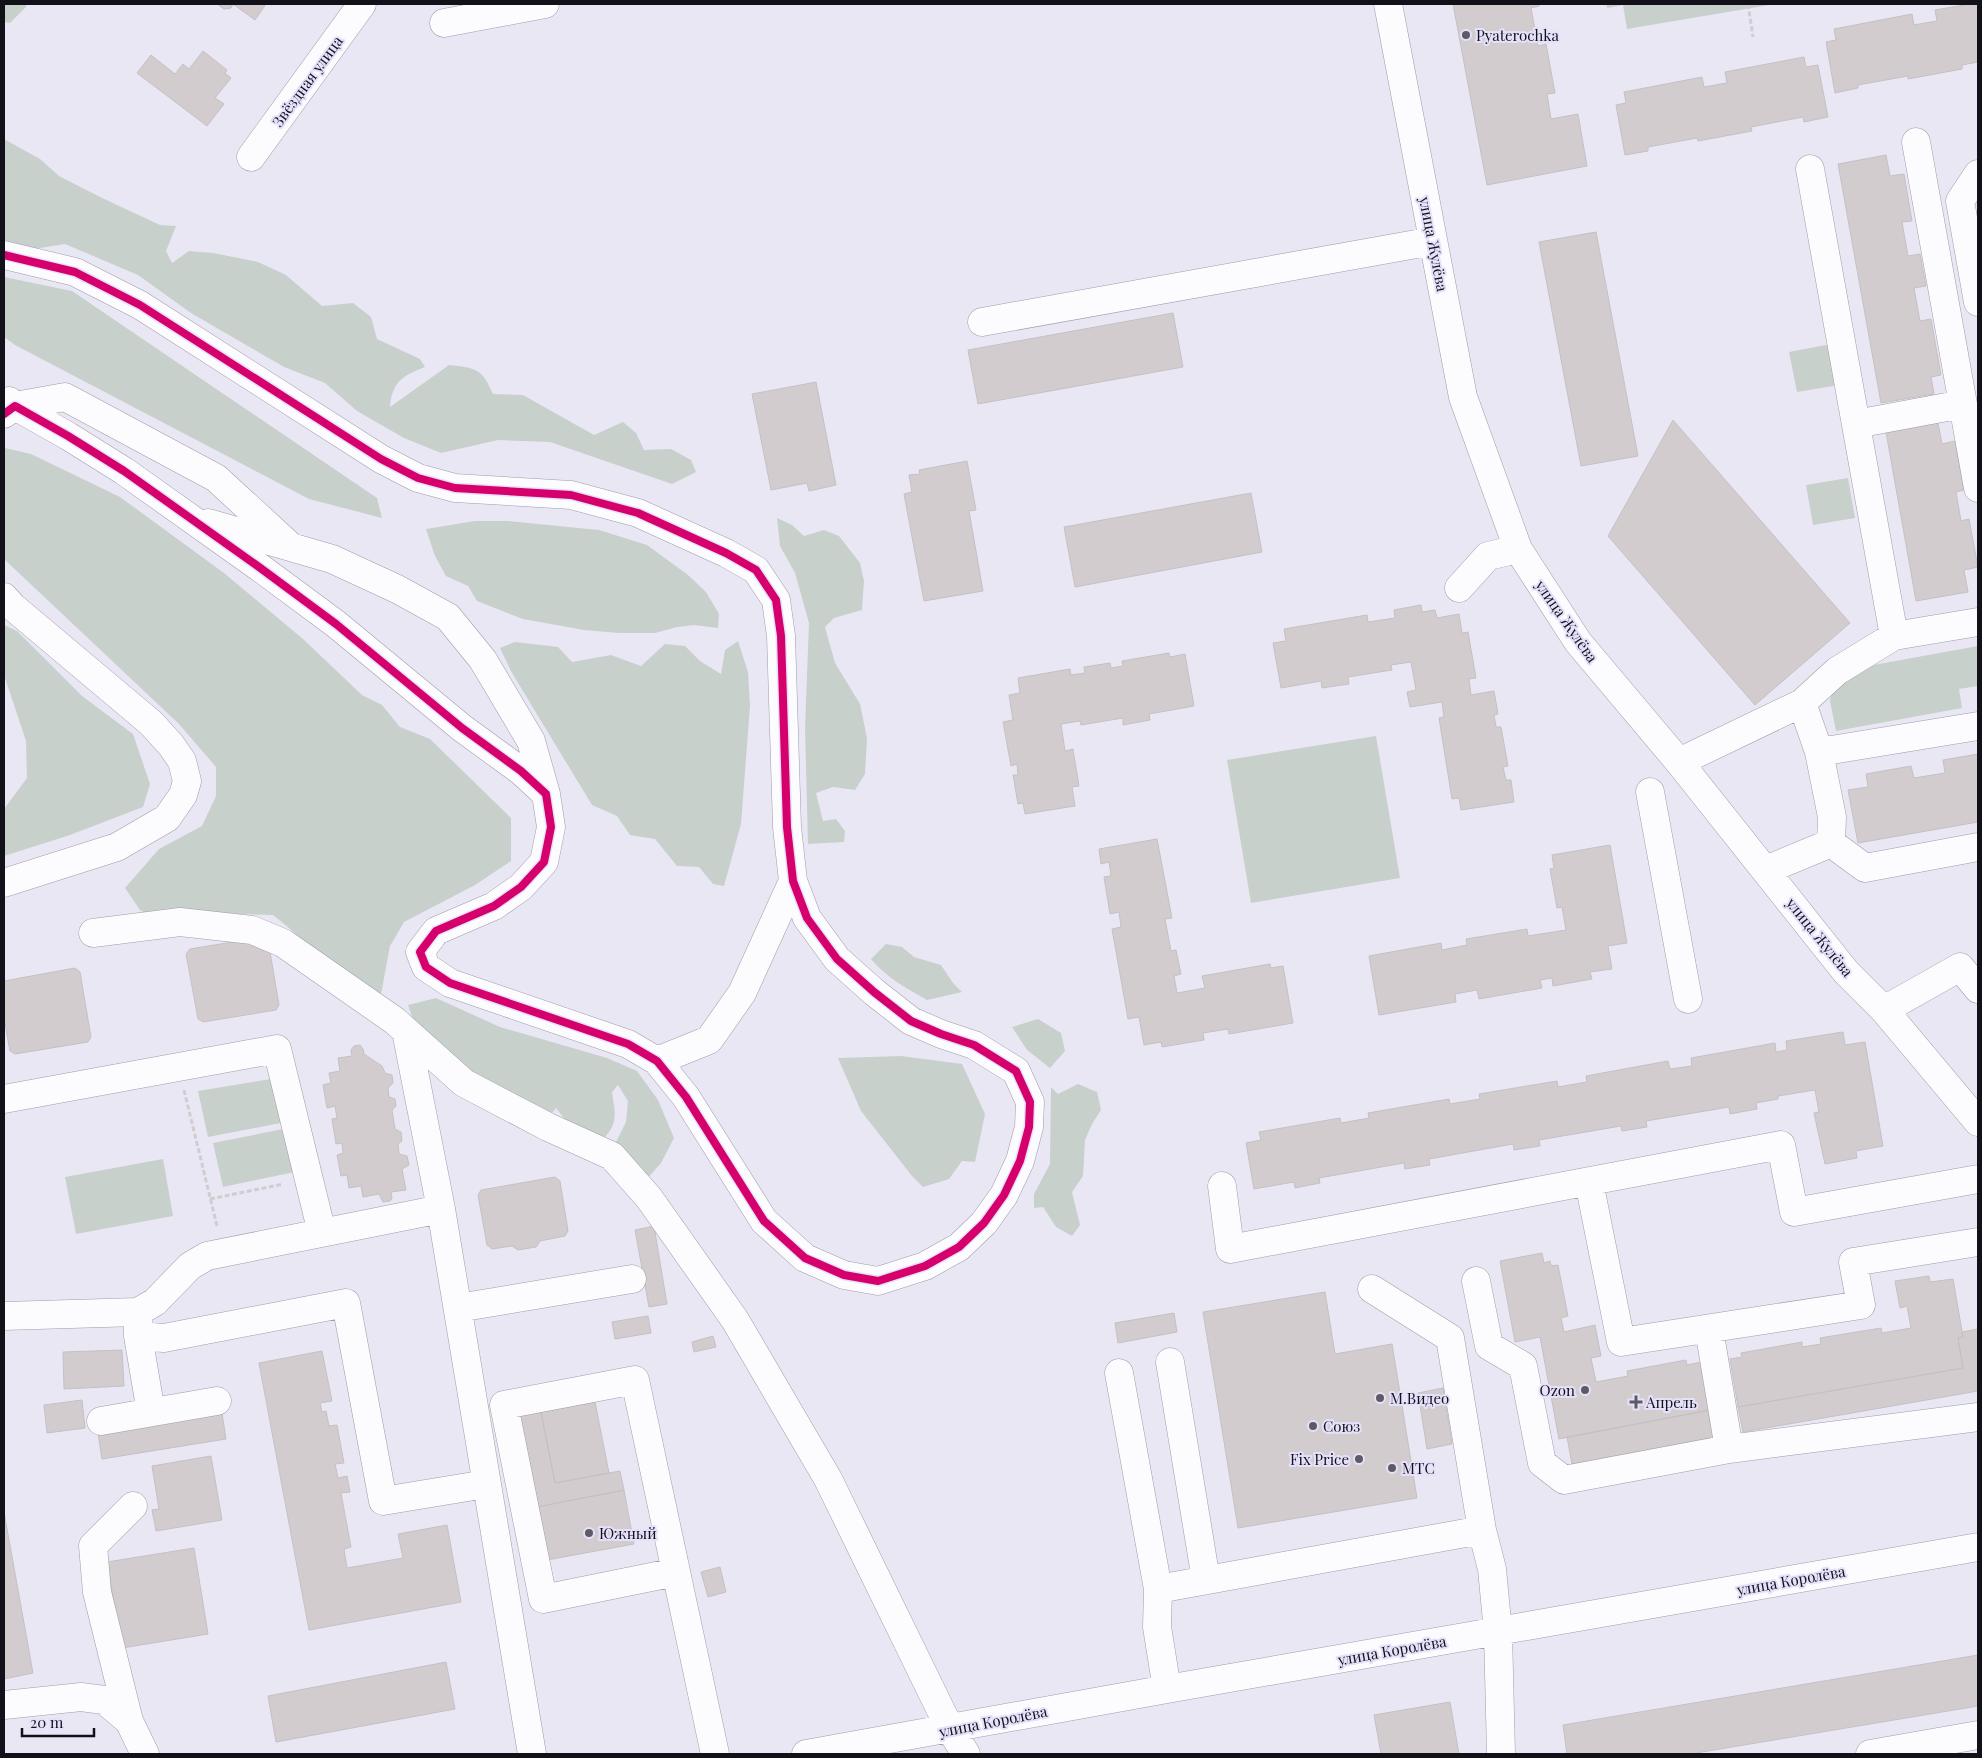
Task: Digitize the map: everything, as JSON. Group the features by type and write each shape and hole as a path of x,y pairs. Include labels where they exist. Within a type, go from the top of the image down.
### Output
{"street":[{"name":"Звёздная улица","path":"251,157 362,4"},
{"path":"444,23 545,4"},
{"name":"улица Жулёва","path":"1388,4 1463,398 1518,549 1578,642 1679,762 1846,972 1884,1010 1978,1122"},
{"path":"1916,142 1978,488"},
{"path":"1810,169 1894,636"},
{"path":"1978,174 1960,201 1978,302"},
{"path":"982,322 1433,241"},
{"path":"4,256 75,272 140,305 381,459 418,478 455,488 571,495 638,513 726,553 756,570 776,600 782,636 787,827 793,881 807,918 837,959 874,992 912,1021 941,1034 974,1045 1016,1071 1030,1102 1029,1127 1020,1161 1004,1196 984,1223 959,1247 924,1266 878,1281 844,1275 805,1258 764,1221 686,1097 657,1061 628,1044 450,984 426,967 420,952 436,931 494,906 520,887 544,862 551,827 546,794 531,741 483,660 448,617 397,589 332,559 188,517"},
{"path":"7,406 66,397 216,478 291,547"},
{"path":"1856,424 1963,404"},
{"path":"7,406 68,436 124,471 188,517 336,624 462,728 521,771 546,794"},
{"path":"1459,588 1488,556 1518,549"},
{"path":"4,597 13,607 151,723 171,745 182,761 187,781 183,795 167,818 117,847 4,883"},
{"path":"1679,762 1802,703 1836,671 1894,636 1978,622"},
{"path":"1802,703 1819,752 1832,817 1830,842"},
{"path":"1819,752 1978,726"},
{"path":"1650,792 1688,999"},
{"path":"1830,842 1865,868 1978,848"},
{"path":"1766,870 1830,842"},
{"path":"657,1061 709,1040 742,993 793,881"},
{"path":"92,933 180,922 252,930 282,943 406,1031 464,1083 548,1127 612,1156 649,1198 734,1320 828,1479 950,1729 966,1754"},
{"path":"1884,1010 1960,967 1978,988"},
{"path":"406,1031 441,1209 532,1754"},
{"path":"4,1099 277,1049 322,1233"},
{"path":"1222,1186 1230,1249 1781,1145 1794,1212 1978,1178"},
{"path":"1589,1182 1621,1342 1861,1305 1853,1262 1978,1242"},
{"path":"152,1412 138,1324 155,1302 190,1266 207,1256 441,1209"},
{"path":"458,1308 632,1279"},
{"path":"1476,1281 1489,1346 1523,1366 1542,1463 1564,1480 1729,1450 1978,1417"},
{"path":"1372,1289 1450,1338 1482,1530 1492,1569 1498,1632 1501,1754"},
{"path":"4,1316 138,1324 164,1338 346,1303 383,1501 486,1484"},
{"path":"1709,1329 1729,1450"},
{"path":"1170,1362 1206,1580"},
{"path":"1119,1372 1158,1589 1157,1627 1167,1689"},
{"path":"676,1572 543,1599 504,1406 635,1380 676,1572 714,1754"},
{"path":"101,1421 217,1401"},
{"path":"133,1506 93,1546 97,1592 129,1721 145,1754"},
{"path":"1158,1589 1482,1530"},
{"name":"улица Королёва","path":"806,1754 1978,1547"},
{"path":"4,1705 81,1697 104,1700 129,1721"},
{"path":"1870,1754 1972,1742"}],"path":[{"path":"1748,4 1753,37"},
{"path":"184,1088 217,1226"},
{"path":"210,1200 308,1178"}],"shaded area":[{"path":"4,4 26,4 26,7 10,23 4,22"},
{"path":"1606,4 1775,4 1627,29 1623,5 1607,8"},
{"path":"4,139 40,159 59,176 100,197 160,225 176,226 166,251 172,263 189,251 213,253 258,262 286,275 322,306 353,303 371,317 377,339 420,359 425,367 400,380 393,391 390,407 449,365 466,367 481,374 493,394 523,395 594,435 623,422 636,433 644,450 671,449 691,460 696,472 672,484 550,442 498,440 441,453 404,438 357,411 325,383 284,367 191,313 138,275 65,244 21,251 4,244"},
{"path":"4,277 72,291 377,498 382,518 309,499 15,345 4,337"},
{"path":"1831,344 1839,385 1797,392 1789,352"},
{"path":"5,448 31,454 120,497 224,573 303,639 362,695 382,705 400,727 430,739 511,818 511,861 475,885 404,922 390,946 379,1005 315,958 294,932 273,915 211,913 153,919 140,910 125,888 159,849 202,826 216,796 216,767 179,724 4,559"},
{"path":"1848,478 1855,518 1813,525 1806,485"},
{"path":"777,518 792,525 804,536 824,530 839,536 860,563 864,581 862,610 834,618 825,627 835,663 860,704 867,738 865,774 855,790 833,787 816,793 823,821 836,819 845,831 844,842 808,844 805,728 809,623 795,573 780,546"},
{"path":"475,521 508,521 599,530 647,545 688,575 706,592 719,614 718,628 694,625 655,633 619,633 584,630 523,619 477,601 468,586 446,576 435,556 426,529"},
{"path":"4,625 17,631 82,696 133,734 150,784 143,807 70,835 4,856 4,809 27,778 26,741 4,675"},
{"path":"738,641 748,672 750,706 741,824 724,886 713,884 699,867 677,866 655,839 630,835 617,816 592,805 512,673 500,648 515,642 558,647 572,662 611,655 641,666 665,644 685,646 700,661 721,674 725,650"},
{"path":"1978,646 1978,686 1959,689 1962,708 1836,731 1830,701 1832,691 1868,666"},
{"path":"1376,736 1400,878 1251,903 1227,760"},
{"path":"886,944 902,947 914,957 941,965 953,983 962,992 927,1000 904,987 884,972 871,959"},
{"path":"436,998 500,1027 607,1058 637,1071 658,1100 674,1138 661,1163 646,1180 615,1144 626,1122 628,1101 618,1085 612,1092 615,1112 614,1123 603,1139 567,1122 556,1108 546,1121 517,1112 513,1092 488,1088 423,1047 408,1005"},
{"path":"1038,1019 1061,1033 1065,1051 1050,1068 1027,1050 1012,1027"},
{"path":"901,1056 962,1064 985,1114 975,1162 962,1161 949,1179 923,1187 912,1176 861,1111 838,1058"},
{"path":"277,1078 286,1122 208,1137 198,1091"},
{"path":"1078,1084 1097,1092 1101,1110 1085,1140 1083,1176 1072,1192 1080,1225 1072,1236 1056,1227 1043,1207 1034,1208 1034,1194 1050,1164 1051,1087 1058,1094"},
{"path":"288,1128 299,1171 223,1187 213,1143"},
{"path":"163,1159 173,1216 76,1234 65,1177"}],"building":[{"path":"217,4 233,4 231,8 224,9"},
{"path":"233,4 266,4 255,20"},
{"path":"1453,4 1539,4 1539,6 1531,8 1538,46 1546,44 1555,93 1547,94 1551,119 1578,114 1587,166 1487,185"},
{"path":"1978,4 1978,62 1962,65 1962,69 1908,79 1908,76 1858,85 1858,88 1835,93 1826,42 1836,40 1834,29 1912,14 1914,25 1937,21 1935,10"},
{"path":"203,51 227,70 225,73 231,78 215,98 224,104 207,126 137,73 151,55 175,74 183,64 189,69"},
{"path":"1804,57 1806,67 1818,65 1828,117 1804,122 1803,117 1751,127 1752,131 1698,141 1697,138 1648,147 1648,151 1625,155 1616,105 1626,103 1624,92 1702,77 1704,87 1727,83 1725,72"},
{"path":"1886,155 1890,176 1904,174 1912,221 1902,222 1908,256 1920,254 1926,286 1914,288 1920,321 1931,319 1941,375 1931,377 1934,394 1881,403 1838,164"},
{"path":"1596,232 1638,456 1581,466 1539,242"},
{"path":"1173,313 1183,367 978,404 968,350"},
{"path":"816,382 836,485 809,491 807,483 771,490 752,394"},
{"path":"1673,420 1850,623 1755,705 1608,536"},
{"path":"1938,423 1942,444 1955,441 1964,490 1956,492 1961,521 1969,519 1978,567 1964,570 1968,592 1916,601 1886,432"},
{"path":"967,461 976,510 969,511 983,591 924,601 904,494 912,492 909,475 920,474 919,470"},
{"path":"1251,493 1262,552 1075,587 1064,527"},
{"path":"1421,605 1422,612 1435,610 1437,618 1459,614 1462,633 1468,632 1476,678 1469,679 1471,695 1494,691 1498,714 1494,715 1496,727 1501,727 1508,766 1503,767 1506,780 1511,780 1514,802 1461,810 1459,798 1452,799 1439,718 1444,717 1442,702 1410,707 1407,692 1416,690 1411,662 1391,665 1392,670 1348,677 1349,684 1322,688 1321,681 1281,688 1273,643 1286,641 1284,629 1367,615 1368,622 1395,618 1394,610"},
{"path":"1169,653 1170,657 1185,654 1194,706 1149,714 1150,720 1123,725 1123,718 1081,725 1080,721 1061,724 1065,751 1073,749 1079,786 1072,787 1075,806 1025,814 1023,803 1018,804 1013,775 1018,775 1017,764 1011,766 1003,722 1013,720 1009,695 1020,693 1018,678 1070,669 1071,675 1085,673 1084,667 1110,663 1111,668 1123,666 1122,661"},
{"path":"1978,754 1978,822 1858,843 1848,790 1868,787 1866,774 1911,766 1914,778 1945,773 1943,760"},
{"path":"1157,839 1172,918 1165,919 1171,951 1176,950 1181,974 1174,976 1177,993 1205,988 1202,976 1270,964 1271,968 1283,966 1293,1023 1229,1034 1228,1029 1203,1033 1204,1040 1162,1047 1161,1042 1144,1045 1139,1017 1128,1019 1112,929 1121,927 1119,912 1110,914 1104,877 1111,876 1109,862 1101,864 1099,849"},
{"path":"1610,845 1627,943 1608,946 1612,969 1590,972 1592,979 1553,986 1552,978 1540,980 1542,988 1479,999 1477,990 1455,994 1456,1002 1379,1015 1369,956 1441,943 1442,950 1467,945 1466,939 1527,929 1528,936 1566,930 1562,907 1557,908 1550,869 1554,868 1552,855"},
{"path":"263,937 268,940 279,1005 276,1010 203,1022 198,1019 186,954 190,949"},
{"path":"75,968 80,972 91,1037 88,1042 15,1054 10,1051 4,1018 4,981"},
{"path":"1843,1032 1845,1045 1865,1042 1883,1146 1856,1151 1857,1158 1825,1164 1814,1113 1819,1112 1815,1090 1778,1096 1778,1099 1756,1103 1757,1109 1730,1114 1729,1107 1646,1121 1647,1127 1622,1131 1621,1126 1539,1140 1540,1146 1514,1150 1513,1144 1429,1159 1430,1165 1405,1169 1404,1163 1319,1178 1320,1183 1295,1188 1294,1182 1254,1189 1246,1143 1261,1140 1259,1132 1340,1118 1341,1123 1369,1118 1368,1113 1449,1099 1450,1104 1480,1099 1479,1094 1557,1081 1558,1087 1587,1082 1586,1076 1668,1061 1670,1069 1692,1066 1691,1058 1775,1043 1776,1052 1787,1050 1786,1041"},
{"path":"360,1045 364,1054 382,1066 385,1073 392,1075 393,1083 388,1088 389,1097 395,1099 396,1106 392,1110 395,1129 401,1132 402,1141 398,1144 399,1154 407,1156 409,1165 402,1169 406,1190 391,1192 392,1198 390,1201 383,1202 379,1194 363,1197 361,1186 349,1188 347,1175 341,1176 337,1155 343,1153 342,1143 336,1144 332,1119 337,1118 335,1106 327,1108 323,1085 331,1083 329,1073 340,1071 338,1058 352,1056 351,1050 354,1046"},
{"path":"555,1177 560,1181 568,1231 565,1236 540,1241 536,1247 518,1250 512,1246 492,1249 487,1245 478,1195 481,1190"},
{"path":"654,1226 667,1304 649,1307 635,1230"},
{"path":"1542,1253 1544,1263 1550,1261 1551,1266 1558,1265 1568,1316 1561,1318 1564,1332 1595,1325 1601,1356 1591,1358 1596,1382 1628,1376 1627,1371 1686,1360 1687,1365 1701,1362 1710,1410 1559,1439 1540,1337 1515,1342 1500,1261"},
{"path":"1929,1276 1930,1282 1953,1279 1963,1337 1958,1338 1963,1368 1738,1407 1730,1359 1742,1357 1741,1353 1802,1342 1802,1347 1821,1344 1820,1338 1881,1328 1882,1333 1911,1328 1907,1306 1900,1308 1895,1281"},
{"name":"Союз","path":"1325,1292 1335,1354 1392,1344 1417,1498 1238,1528 1203,1312"},
{"path":"1174,1313 1177,1332 1118,1343 1115,1323"},
{"path":"648,1316 651,1333 615,1339 612,1322"},
{"path":"1978,1329 1978,1391 1743,1432 1738,1407 1963,1368 1958,1338 1963,1337 1962,1332"},
{"path":"713,1336 716,1347 694,1352 692,1342"},
{"path":"122,1350 124,1386 64,1389 63,1352"},
{"path":"322,1351 332,1401 320,1403 322,1412 326,1411 329,1426 337,1425 344,1463 335,1464 338,1478 347,1476 350,1492 341,1493 351,1547 344,1549 347,1568 403,1558 398,1534 447,1525 461,1602 309,1630 259,1363"},
{"path":"1443,1388 1452,1444 1427,1449 1418,1393"},
{"path":"82,1400 85,1428 47,1433 44,1405"},
{"path":"595,1402 609,1473 555,1483 541,1412"},
{"path":"1710,1410 1715,1437 1572,1464 1567,1437"},
{"path":"541,1412 555,1483 620,1471 624,1490 537,1507 520,1416"},
{"path":"222,1413 226,1439 102,1459 98,1433"},
{"path":"211,1456 222,1520 156,1531 152,1510 159,1509 152,1466"},
{"path":"624,1490 634,1544 547,1560 537,1507"},
{"path":"4,1512 33,1673 4,1679"},
{"path":"194,1548 208,1634 122,1648 107,1562"},
{"path":"720,1567 726,1592 708,1597 701,1572"},
{"path":"1978,1655 1978,1706 1690,1754 1567,1754 1563,1725"},
{"path":"446,1662 455,1709 276,1742 268,1696"},
{"path":"1450,1702 1459,1754 1381,1754 1374,1715"}],"cycle path":[{"path":"4,255 75,272 140,305 381,459 418,478 455,488 571,495 638,513 726,553 756,570 776,600 781,636 787,827 793,881 807,918 837,959 874,992 911,1021 974,1045 1016,1071 1030,1102 1029,1127 1020,1161 1004,1195 984,1223 959,1247 925,1266 878,1281 844,1275 805,1258 764,1221 686,1097 657,1061 628,1044 450,983 426,967 420,952 436,931 494,906 521,887 544,862 551,827 546,794 521,771 462,728 336,624 124,471 15,406 4,414"}],"place":[{"name":"Pyaterochka","path":"1466,35"},
{"name":"Ozon","path":"1585,1390"},
{"name":"М.Видео","path":"1380,1398"},
{"name":"Апрель","path":"1636,1402"},
{"name":"Союз","path":"1313,1426"},
{"name":"Fix Price","path":"1359,1459"},
{"name":"МТС","path":"1392,1468"},
{"name":"Южный","path":"589,1533"}]}
